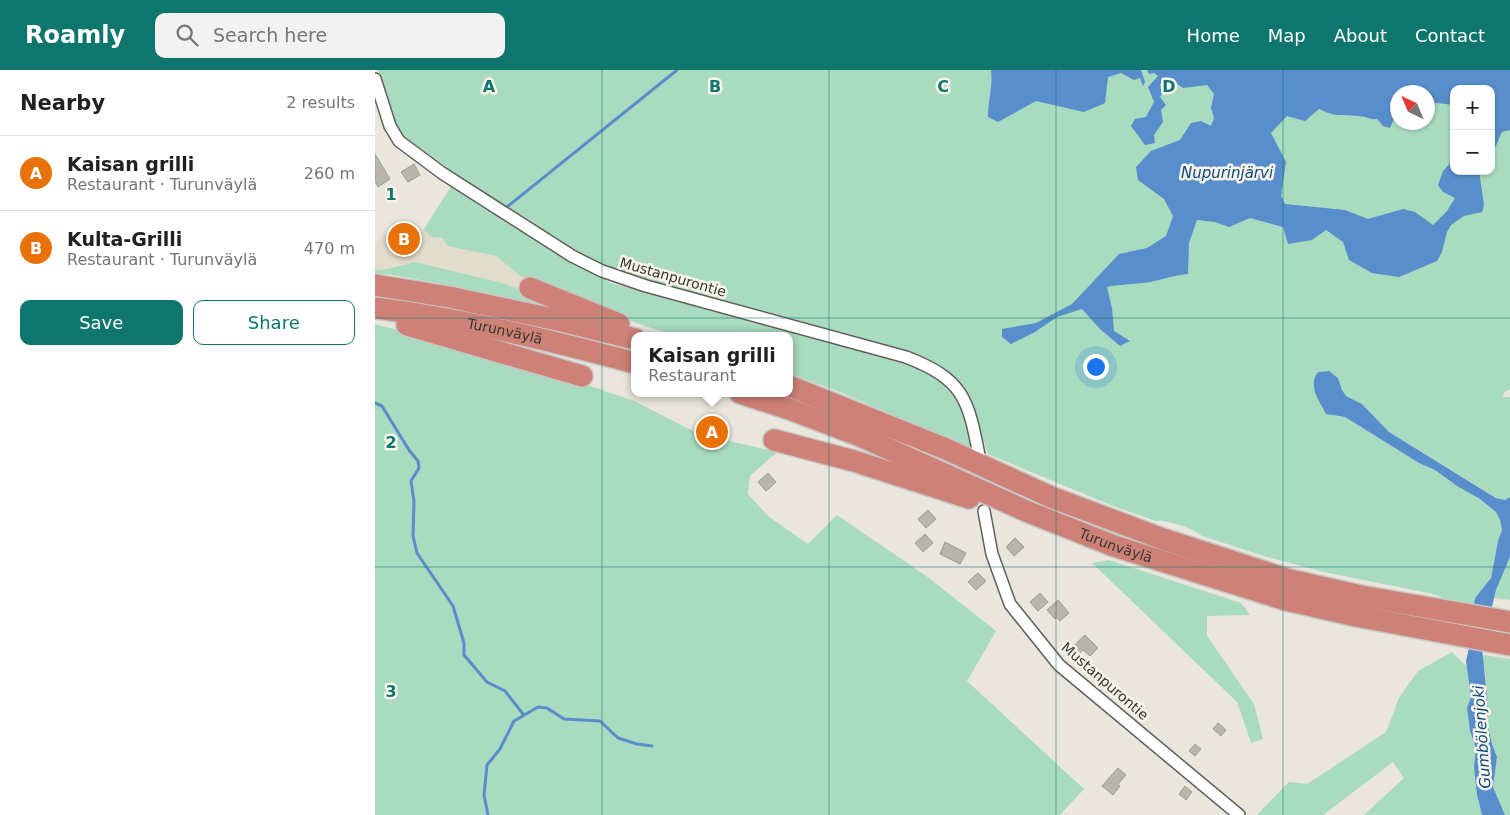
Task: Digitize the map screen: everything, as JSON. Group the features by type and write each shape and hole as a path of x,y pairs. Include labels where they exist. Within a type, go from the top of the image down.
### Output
{"highway":[{"name":"Turunväylä","path":"375,285 449,297 631,338"},
{"path":"530,288 639,332"},
{"name":"Turunväylä","path":"375,308 443,318 556,342 631,361"},
{"path":"375,317 445,335 582,376"},
{"name":"Turunväylä","path":"793,388 946,449 1051,497 1163,539 1290,580 1361,596 1510,622"},
{"name":"Turunväylä","path":"752,397 860,436 1026,511 1115,546 1286,600 1356,616 1510,645"},
{"path":"774,440 885,470 1020,517 1115,546"}],"street":[{"name":"Mustanpurontie","path":"375,79 389,126 399,141 442,173 572,256 601,271 646,286 906,357 941,373 956,386 967,405 972,419 979,455"},
{"name":"Mustanpurontie","path":"984,511 992,554 1010,604 1059,665 1239,815"}],"shaded area":[{"path":"424,229 431,237 442,238 449,246 496,256 519,275 533,282 527,293 503,283 415,262 388,269 375,270 375,243 390,230"}],"green space":[{"path":"378,70 1510,70 1510,389 1504,393 1503,397 1510,397 1510,497 1505,500 1497,498 1389,432 1362,404 1346,396 1338,378 1329,371 1323,371 1334,416 1345,417 1419,463 1435,470 1457,486 1480,499 1496,512 1502,530 1491,578 1475,598 1475,607 1460,604 1433,594 1324,572 1264,556 1202,536 1180,525 1156,521 1113,506 988,454 975,416 964,394 948,374 928,360 901,349 620,272 599,264 567,247 419,150 402,136 395,126"},
{"path":"452,185 583,268 611,283 875,354 914,367 942,383 953,394 961,408 972,449 835,390 793,375 793,332 664,332 533,282 519,275 496,256 448,246 442,238 431,237 424,229"},
{"path":"415,262 503,283 586,317 458,287 388,274 375,276 375,270 388,269"},
{"path":"375,324 541,369 634,401 699,434 724,443 725,440 777,452 750,476 748,494 768,516 808,544 837,515 929,578 996,631 967,681 1084,789 1060,815 375,815"},
{"path":"1510,557 1510,600 1494,598 1496,590"},
{"path":"1109,560 1241,603 1250,615 1207,616 1207,636 1254,704 1263,739 1251,743 1237,702 1092,563"},
{"path":"1452,652 1467,667 1471,697 1467,708 1470,731 1476,748 1474,767 1477,795 1482,815 1364,815 1404,778 1393,762 1323,815 1257,815 1289,782 1307,784 1386,732 1399,698 1418,671"},
{"path":"1484,655 1510,659 1510,815 1505,815 1493,787 1497,757 1488,726 1486,676 1482,660"}],"water":[{"path":"991,70 1141,70 1145,82 1143,86 1140,78 1134,80 1121,73 1108,77 1105,103 1084,112 1036,101 998,122 988,117"},
{"name":"Nupurinjärvi","path":"1147,70 1510,70 1510,130 1502,132 1495,148 1495,85 1450,85 1450,105 1435,103 1435,85 1390,85 1390,128 1383,126 1377,119 1335,115 1319,109 1305,121 1287,116 1271,133 1286,162 1281,196 1285,204 1345,210 1368,219 1403,209 1415,212 1433,225 1447,211 1455,198 1443,192 1438,185 1443,171 1450,163 1450,175 1480,175 1484,205 1482,212 1464,216 1451,225 1437,261 1399,277 1372,273 1349,260 1343,242 1326,230 1312,240 1288,244 1283,227 1250,218 1229,227 1215,222 1197,220 1189,243 1188,274 1150,282 1107,287 1112,308 1114,331 1130,341 1120,346 1099,328 1082,309 1057,317 1035,332 1011,344 1002,337 1002,329 1036,323 1072,304 1119,254 1147,248 1166,236 1173,216 1164,199 1138,180 1136,167 1151,151 1180,140 1191,123 1201,121 1211,126 1214,118 1211,108 1214,94 1207,85 1183,88 1169,78 1160,84 1162,94 1160,97 1166,105 1161,110 1163,122 1154,135 1155,143 1145,145 1131,126 1135,119 1146,117 1154,102 1148,87 1158,76 1154,73 1149,74"},
{"name":"Gumbölenjoki","path":"1329,371 1338,378 1346,396 1362,404 1389,432 1496,498 1505,500 1510,497 1510,557 1496,590 1482,648 1488,726 1497,757 1493,787 1505,815 1482,815 1477,795 1474,767 1476,748 1470,731 1467,708 1471,697 1466,661 1477,612 1474,604 1475,598 1491,578 1502,530 1500,520 1496,512 1480,499 1457,486 1435,470 1419,463 1345,417 1326,414 1316,394 1314,383 1318,372"}],"building":[{"path":"375,154 390,179 378,187 375,181"},
{"path":"414,164 420,175 408,182 401,172"},
{"path":"415,234 415,242 393,243 393,235"},
{"path":"701,426 727,434 724,443 699,434"},
{"path":"768,473 776,482 766,491 758,482"},
{"path":"928,510 936,519 926,528 918,519"},
{"path":"925,534 933,543 923,552 915,543"},
{"path":"1015,538 1024,547 1014,556 1006,547"},
{"path":"945,542 966,553 960,564 940,554"},
{"path":"978,573 986,581 976,590 968,582"},
{"path":"1040,593 1048,602 1038,611 1030,602"},
{"path":"1058,600 1069,613 1060,621 1056,617 1055,619 1047,610"},
{"path":"1085,635 1098,648 1090,656 1083,650 1077,656 1070,649"},
{"path":"1218,723 1226,730 1221,736 1213,729"},
{"path":"1195,744 1201,749 1195,756 1189,751"},
{"path":"1118,768 1126,775 1118,784 1120,786 1113,795 1102,786"},
{"path":"1185,786 1192,792 1186,800 1179,794"}],"waterway":[{"path":"507,207 677,70"},
{"path":"375,403 382,406 409,450 418,461 419,468 411,481 414,501 413,536 417,553 453,606 464,643 464,655 487,682 505,691 523,714"},
{"path":"488,815 484,795 487,765 500,749 514,721 538,707 547,708 564,719 600,721 618,738 652,746"}],"place":[{"name":"Kulta-Grilli","path":"404,239"},
{"name":"Kaisan grilli","path":"712,432"}]}
